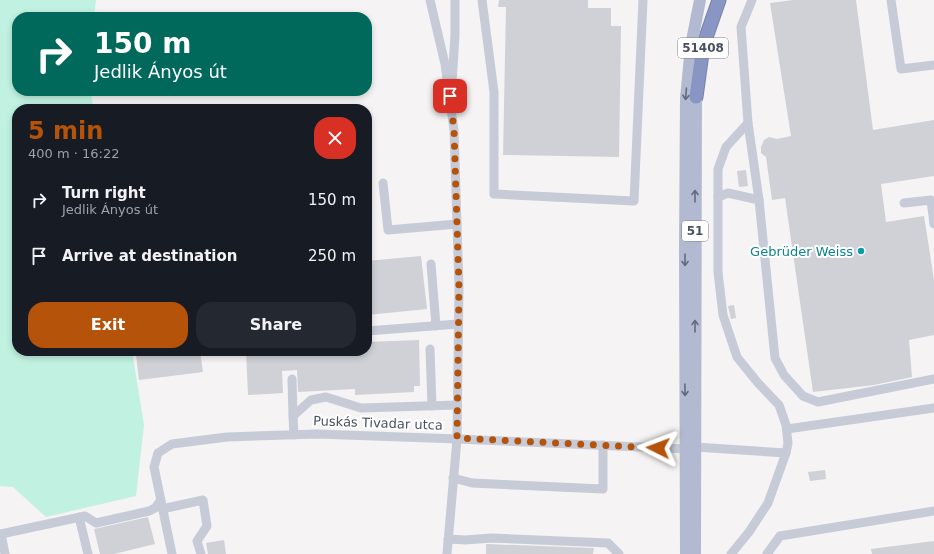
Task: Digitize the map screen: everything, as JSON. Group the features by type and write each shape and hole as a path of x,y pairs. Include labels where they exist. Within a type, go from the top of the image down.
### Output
{"highway":[{"name":"51408","path":"696,97 703,46 719,0"}],"main road":[{"name":"51","path":"695,554 685,264 686,98 691,46 700,0"},
{"name":"51","path":"686,554 691,448 697,50 706,0"}],"street":[{"path":"430,0 442,51 450,96 454,130 457,224 457,438 447,554"},
{"path":"450,96 454,64 455,0"},
{"path":"482,0 494,92 494,194 634,201 643,0"},
{"path":"752,0 741,27 748,123 759,200 775,358 784,375 803,396 818,402 934,379"},
{"path":"891,0 901,69 934,65"},
{"path":"731,554 749,532 768,503 788,443 787,429 779,405 758,384 737,357 723,315 718,272 718,169 726,147 748,123"},
{"path":"383,183 388,230 457,224"},
{"path":"718,197 728,193 759,200"},
{"path":"904,203 931,200 934,224"},
{"path":"431,264 436,326"},
{"path":"372,331 458,324"},
{"path":"430,349 432,406"},
{"path":"292,379 294,435"},
{"path":"293,416 311,400 326,397 361,408 457,405"},
{"path":"787,429 934,408"},
{"name":"Puskás Tivadar utca","path":"161,505 154,467 158,453 172,444 227,437 318,434 457,438 786,452"},
{"path":"453,478 472,483 603,489 603,445"},
{"path":"5,554 1,534 85,516 96,523 149,512 161,505 203,500 208,526 197,541 201,554"},
{"path":"161,505 172,554"},
{"path":"767,554 780,536 934,511"},
{"path":"79,517 88,554"},
{"path":"448,539 465,540 492,538 608,543 620,554"}],"green space":[{"path":"0,0 96,0 95,12 12,12 12,96 91,96 93,104 12,104 12,356 133,356 144,425 136,496 46,517 13,487 0,486"}],"building":[{"path":"499,0 588,0 588,8 611,8 611,26 621,26 619,157 503,155 506,7 498,7"},
{"name":"Gebrüder Weiss","path":"793,0 856,0 873,130 934,120 934,176 881,184 886,222 924,216 934,280 934,335 909,340 912,377 874,385 813,392 785,198 772,200 766,157 761,153 761,147 764,140 769,137 777,139 791,136 770,3"},
{"path":"746,170 748,186 739,187 737,171"},
{"path":"421,256 427,309 372,314 372,261"},
{"path":"734,305 736,318 731,319 728,306"},
{"path":"419,340 420,386 414,386 414,392 355,395 355,389 298,392 297,370 282,371 283,393 248,395 246,356 372,356 372,342"},
{"path":"136,356 201,356 203,372 139,380"},
{"path":"825,470 826,479 810,481 808,472"},
{"path":"148,517 155,544 114,554 100,554 94,529"},
{"path":"224,540 226,554 208,554 206,543"},
{"path":"934,541 934,554 872,554 871,549"},
{"path":"486,544 594,548 593,554 486,554"}],"place":[{"name":"Gebrüder Weiss","path":"861,251"}],"route":[{"path":"450,96 454,130 459,287 457,438 658,448"}]}
